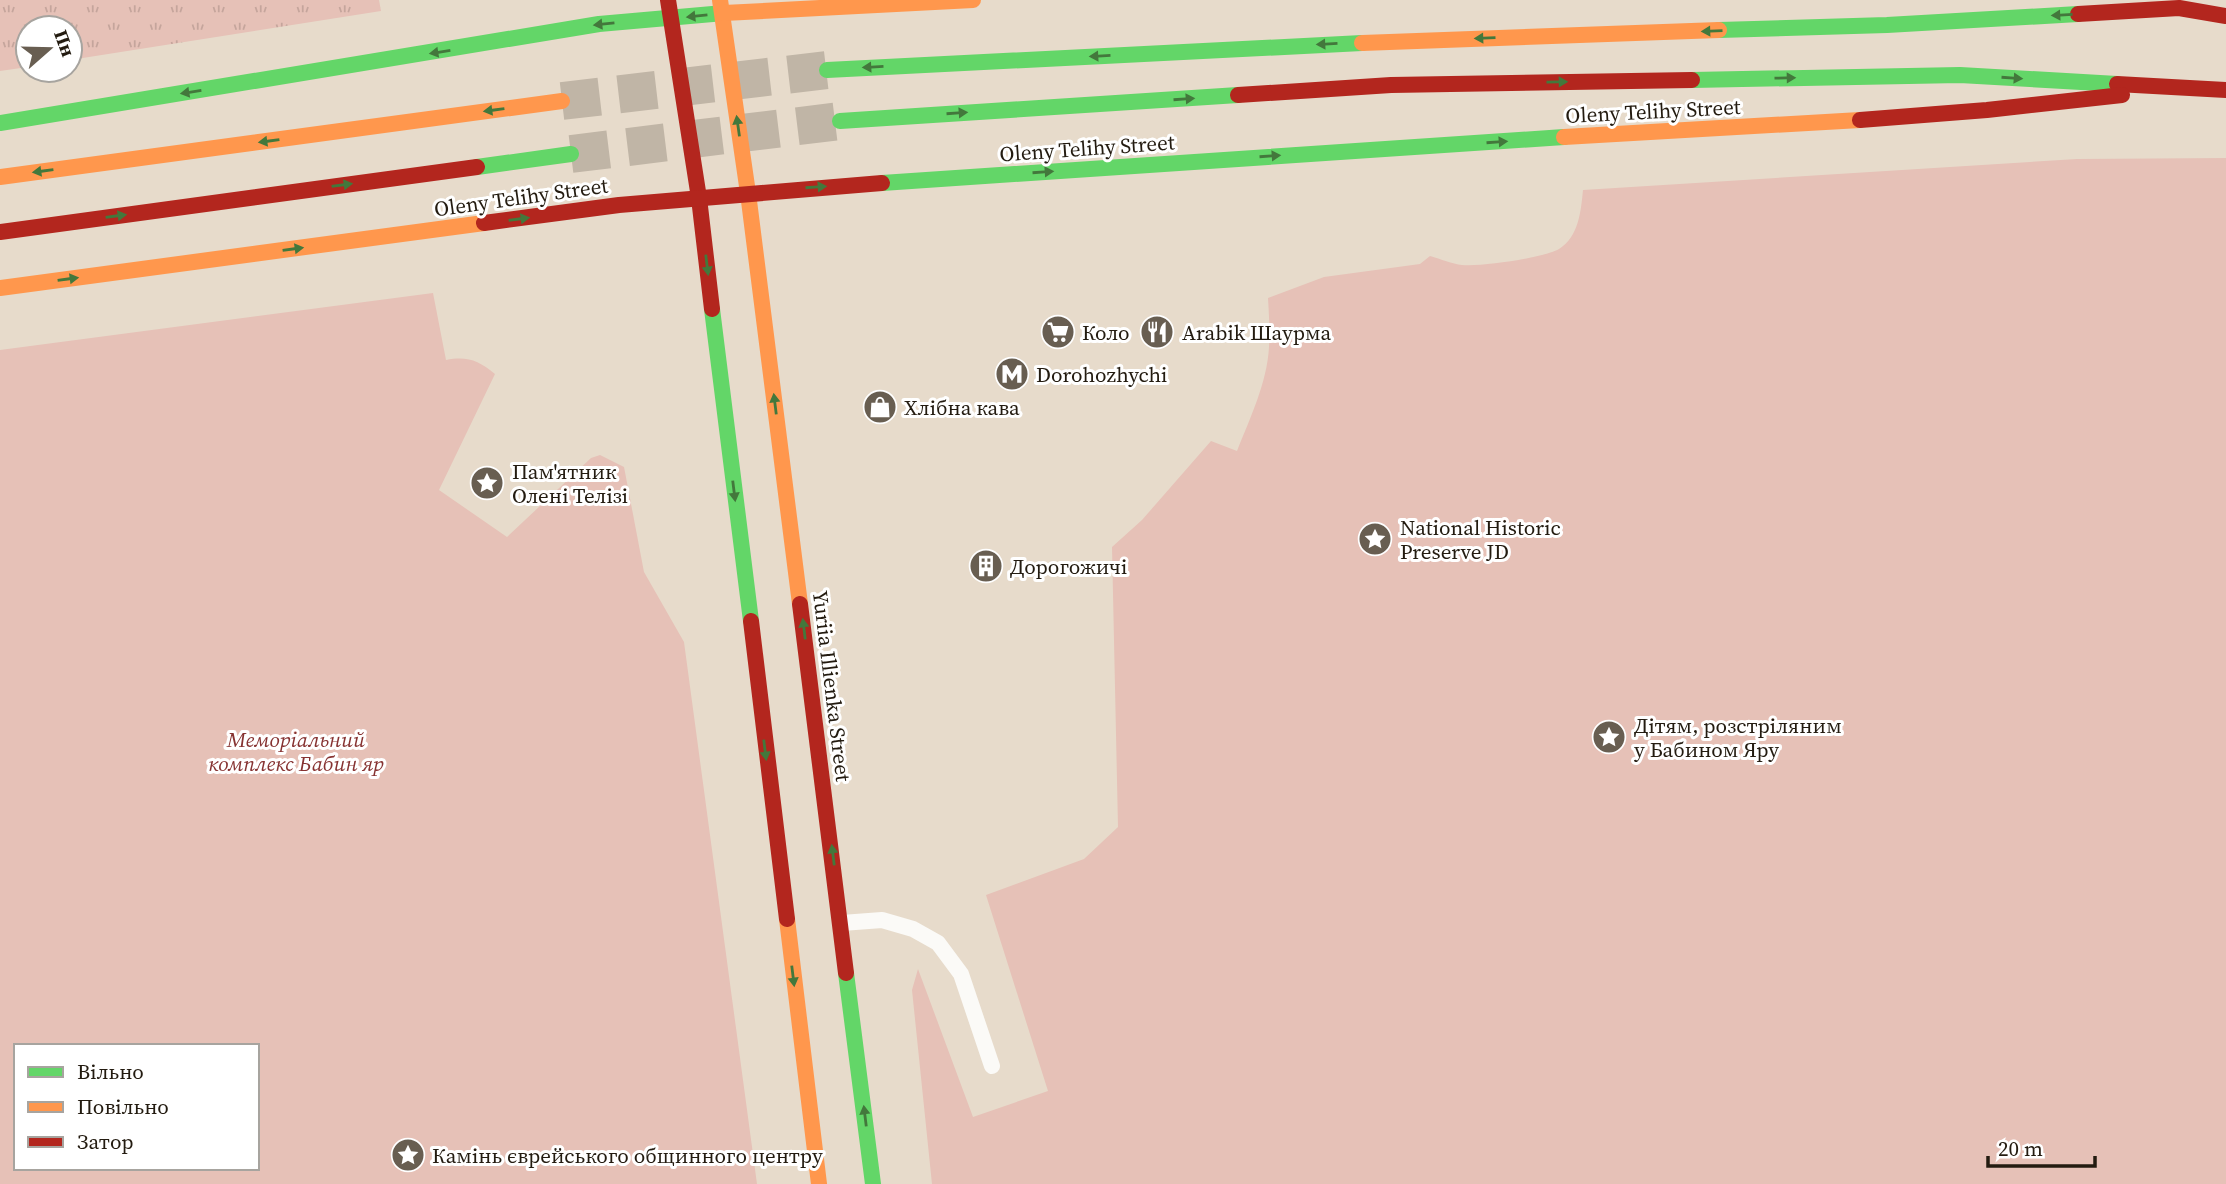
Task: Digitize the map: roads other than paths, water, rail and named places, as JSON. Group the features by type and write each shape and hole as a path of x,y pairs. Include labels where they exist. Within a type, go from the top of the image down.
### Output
{"main road":[{"path":"668,0 699,198 819,1184"},
{"path":"0,123 599,24 671,19 721,6 972,0"},
{"path":"2093,0 2179,8 2226,16"},
{"name":"Yuriia Illienka Street","path":"721,6 748,193 873,1184"},
{"path":"827,70 1395,41 1887,25 2179,8"},
{"name":"Oleny Telihy Street","path":"840,121 1391,85 1960,75 2226,90"},
{"name":"Oleny Telihy Street","path":"0,288 619,205 748,193 1626,133 1829,123 1987,110 2180,88"},
{"path":"0,177 562,101"},
{"name":"Oleny Telihy Street","path":"0,232 571,154"}],"lane":[{"path":"842,923 882,920 913,929 938,943 961,974 992,1066"}],"tunnel":[{"path":"562,101 827,70"},
{"path":"571,154 840,121"}],"place":[{"name":"Коло","path":"1058,332"},
{"name":"Arabik Шаурма","path":"1157,332"},
{"name":"Dorohozhychi","path":"1012,374"},
{"name":"Хлібна кава","path":"880,407"},
{"name":"Пам'ятник Олені Телізі","path":"487,483"},
{"name":"National Historic Preserve JD","path":"1375,539"},
{"name":"Дорогожичі","path":"986,566"},
{"name":"Дітям, розстріляним у Бабином Яру","path":"1609,737"},
{"name":"Камінь єврейського общинного центру","path":"408,1155"}],"park label":[{"name":"Меморіальний комплекс Бабин яр","path":"296,751"}]}
